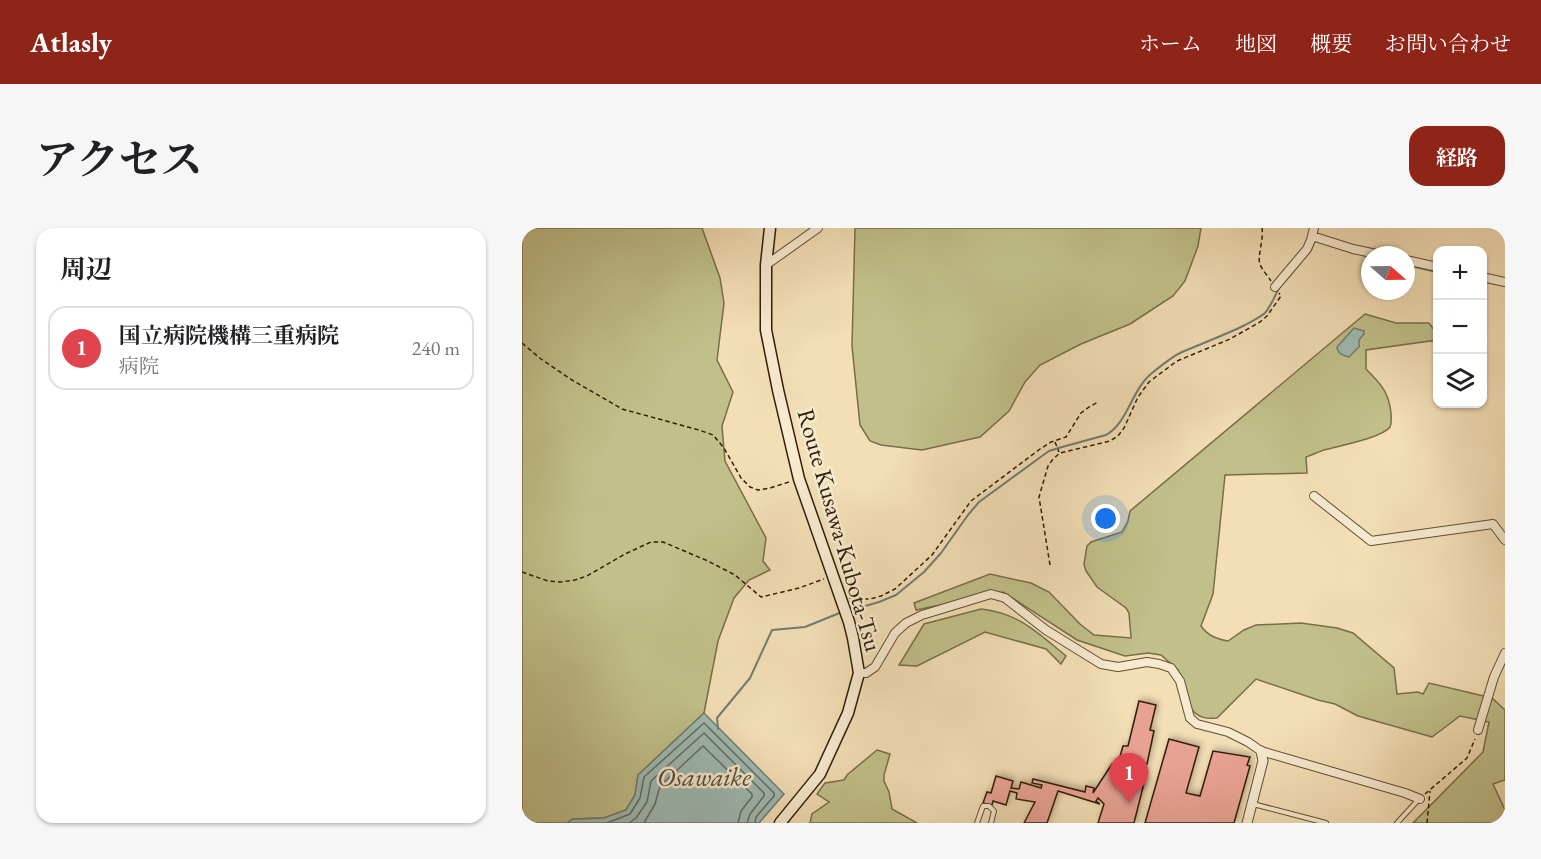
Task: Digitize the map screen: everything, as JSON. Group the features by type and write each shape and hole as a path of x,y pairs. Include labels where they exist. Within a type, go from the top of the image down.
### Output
{"main road":[{"name":"Route Kusawa-Kubota-Tsu","path":"770,228 766,265 766,330 799,479 844,607 853,638 859,673 848,712 820,774 780,823"}],"street":[{"path":"766,265 818,228"},
{"path":"1275,287 1307,249 1313,232 1361,251"},
{"path":"1415,262 1433,266"},
{"path":"1487,278 1505,282"},
{"path":"1314,496 1371,541 1487,524 1492,524 1505,540"},
{"path":"859,673 866,674 872,670 882,658 895,633 906,622 991,594 1005,598 1046,630 1101,664 1118,667 1147,662 1171,668 1180,681 1190,718 1197,724 1228,732 1248,742 1261,752 1391,788 1420,799"},
{"path":"1478,730 1494,676 1505,653"},
{"path":"1247,823 1263,761 1261,752"}],"lane":[{"path":"1397,823 1420,799"},
{"path":"1252,804 1326,823"},
{"path":"977,823 983,806 989,806 994,812 991,823"}],"path":[{"path":"1262,228 1260,264 1275,287"},
{"path":"1050,565 1039,497 1048,466 1053,459 1060,453 1110,441 1118,436 1138,397 1149,382 1177,361 1230,339 1260,322 1281,296"},
{"path":"522,343 572,380 622,409 713,435 724,448 741,478 750,487 758,490 799,479"},
{"path":"844,607 849,598 870,599 895,589 932,555 971,501 1040,449 1065,437 1082,413 1098,402"},
{"path":"1055,441 1060,453"},
{"path":"522,572 548,581 575,580 651,542 663,542 735,575 761,597 799,588 833,576"},
{"path":"1427,823 1430,790 1467,758 1478,730"}],"shaded area":[{"path":"522,228 702,228 720,278 724,303 717,360 733,392 722,426 725,461 766,538 763,561 770,570 749,580 734,598 718,641 704,713 638,775 635,795 626,810 604,818 573,819 567,823 522,823"},
{"path":"855,228 1201,228 1198,246 1185,281 1173,296 1130,324 1081,344 1040,365 1025,382 1009,411 980,437 922,450 881,445 870,441 860,425 852,346"},
{"path":"1365,314 1396,323 1429,323 1433,328 1433,341 1366,350 1366,369 1383,388 1390,406 1391,424 1385,431 1306,457 1307,473 1225,475 1213,594 1201,626 1213,636 1228,641 1256,625 1301,623 1337,628 1353,633 1394,668 1397,694 1418,692 1423,694 1429,683 1492,698 1505,710 1505,780 1493,784 1505,810 1505,823 1413,823 1483,752 1489,722 1460,716 1432,737 1358,716 1335,704 1256,679 1217,718 1207,718 1197,715 1192,710 1178,670 1161,655 1148,653 1125,656 1077,640 1003,592 916,610 914,603 990,574 1031,583 1049,592 1094,635 1131,638 1129,613 1126,608 1097,587 1084,564 1087,546 1091,542 1122,532 1130,511"},
{"path":"981,609 1006,615 1027,625 1066,656 1061,664 1046,649 985,632 917,666 899,665 924,624"},
{"path":"877,750 890,754 884,781 892,809 917,823 810,823 812,814 829,802 817,794 825,783 844,780"}],"water":[{"path":"1354,328 1364,331 1364,334 1359,340 1359,347 1349,357 1339,353 1337,347"},
{"name":"Osawaike","path":"704,713 784,794 759,823 567,823 573,819 604,818 626,810 635,795 638,775"}],"building":[{"path":"1139,701 1156,705 1150,730 1154,731 1147,764 1142,764 1139,782 1144,783 1134,823 1098,823 1104,804 1098,798 1096,801 1100,804 1058,791 1047,823 1024,823 1035,802 1016,799 1017,793 1010,791 1006,805 993,801 992,805 983,803 987,792 991,793 996,776 1013,781 1011,788 1019,789 1021,782 1041,788 1042,785 1032,783 1033,779 1085,792 1086,786 1094,788 1093,793 1112,764 1122,767 1123,762 1119,760 1123,746 1128,746"},
{"path":"1169,739 1199,747 1186,793 1200,796 1213,751 1250,757 1247,765 1250,766 1234,823 1145,823"}],"waterway":[{"path":"1285,281 1311,250 1315,240"},
{"path":"1415,267 1433,271"},
{"path":"1487,282 1496,284"},
{"path":"848,611 896,595 924,572 941,553 979,502 1049,451 1106,435 1113,430 1125,415 1139,388 1152,373 1178,354 1237,329 1265,313 1281,285"},
{"path":"718,729 717,718 750,678 772,630 805,627 842,612"}],"place":[{"name":"国立病院機構三重病院","path":"1129,803"}]}
